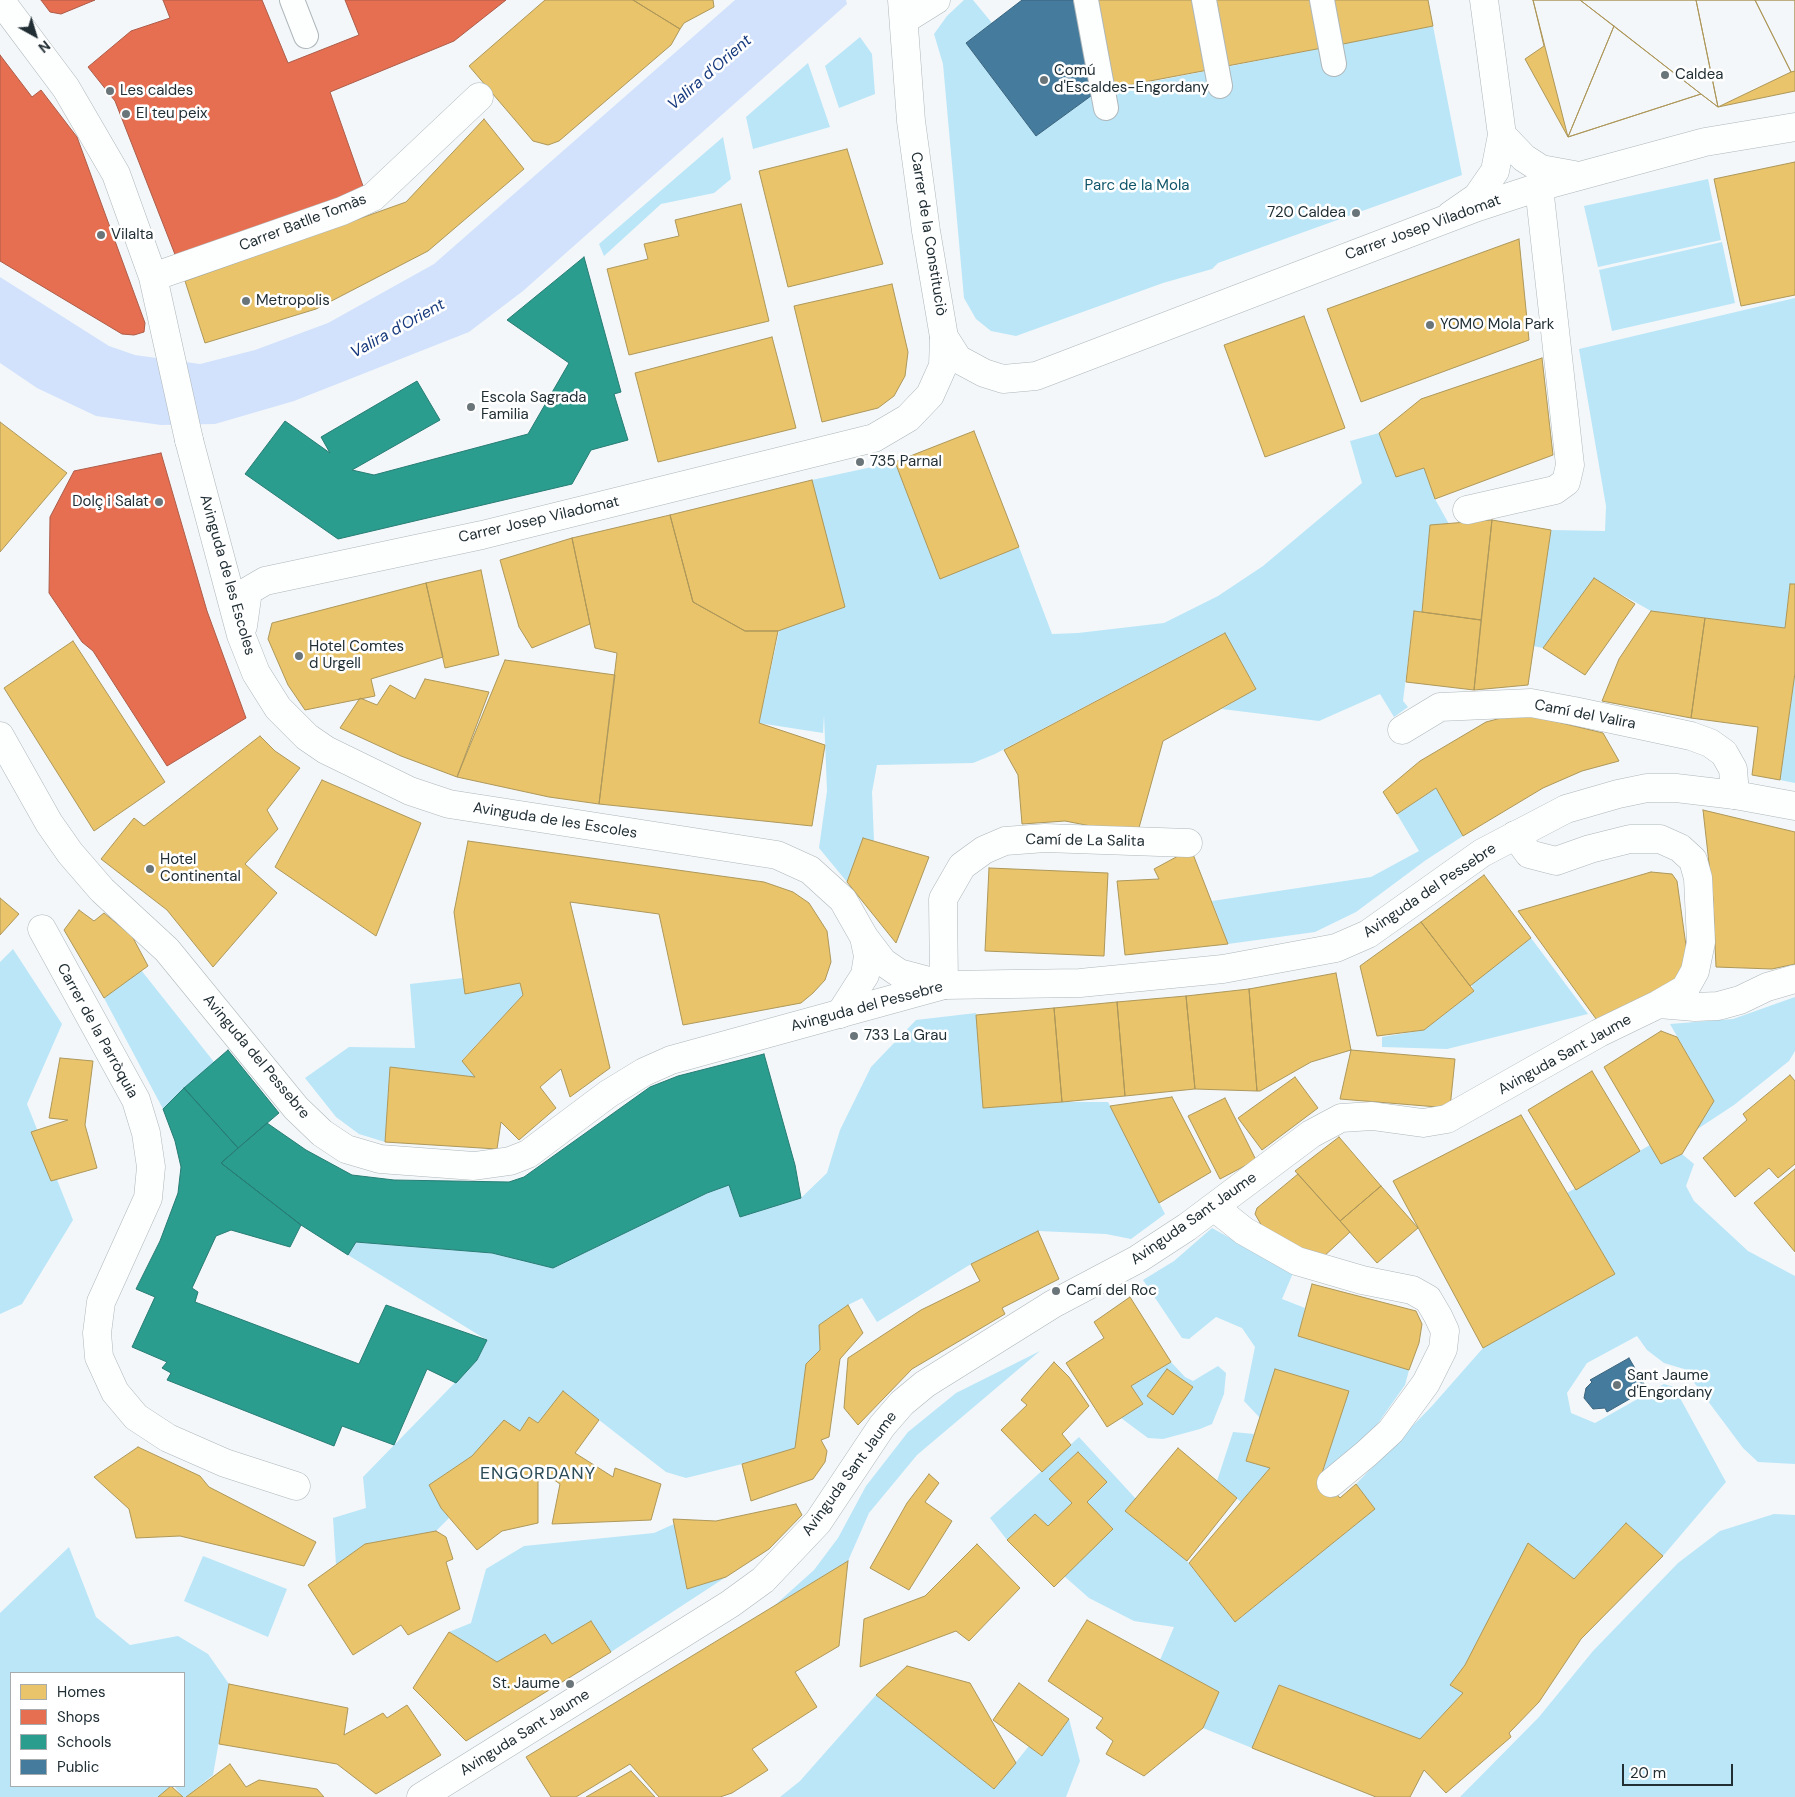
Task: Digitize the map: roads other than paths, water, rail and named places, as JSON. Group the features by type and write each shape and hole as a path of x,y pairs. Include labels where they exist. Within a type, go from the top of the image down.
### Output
{"street":[{"name":"Avinguda de les Escoles","path":"0,0 46,59 92,129 116,174 153,277 189,440 241,635 256,673 278,708 292,724 326,750 410,791 449,804 777,855 810,870 843,900 864,937 883,962 899,973 944,985"},
{"path":"292,0 306,36"},
{"path":"903,10 936,0"},
{"path":"1086,0 1106,108"},
{"path":"1204,0 1220,86"},
{"path":"1322,0 1334,64"},
{"path":"1444,220 1477,197 1495,171 1502,135 1484,0"},
{"name":"Carrer de la Constituciò","path":"874,438 908,418 930,395 944,366 944,337 926,231 911,121 903,10"},
{"name":"Carrer Batlle Tomàs","path":"153,277 342,211 372,197 479,97"},
{"name":"Carrer Josep Viladomat","path":"944,337 958,359 984,373 1003,379 1036,376 1444,220 1539,187 1705,142 1795,127"},
{"path":"1502,135 1524,158 1541,169 1579,176"},
{"path":"1467,510 1555,490 1566,482 1570,466 1539,187"},
{"name":"Carrer Josep Viladomat","path":"241,635 248,591 266,580 482,535 874,438"},
{"name":"Camí del Valira","path":"1402,730 1440,707 1531,703 1574,711 1691,736 1710,743 1724,752 1733,769 1735,795"},
{"name":"Avinguda del Pessebre","path":"0,736 49,824 70,853 102,890 167,950 296,1108 322,1133 346,1149 380,1159 474,1166 510,1162 528,1154 608,1094 653,1068 692,1053 944,985 1080,983 1223,969 1336,948 1368,934 1482,853 1566,809 1647,788 1676,788 1735,795 1795,806"},
{"name":"Avinguda Sant Jaume","path":"421,1797 721,1610 763,1580 818,1522 882,1426 902,1404 925,1384 1053,1304 1124,1268 1187,1227 1311,1134 1341,1118 1372,1116 1423,1123 1447,1119 1599,1034 1660,1004 1685,989 1695,971 1701,942 1698,878 1692,860 1680,848 1660,839 1630,839 1590,849 1556,861 1529,854 1515,835"},
{"name":"Camí de La Salita","path":"944,985 943,899 962,866 984,850 1006,841 1045,838 1188,843"},
{"name":"Carrer de la Parròquia","path":"42,929 136,1100 146,1133 151,1167 148,1198 101,1302 97,1333 98,1357 115,1392 136,1417 168,1438 225,1463 296,1486"},
{"path":"840,1014 865,975 868,956 864,937"},
{"path":"1660,1004 1695,1007 1718,1006 1740,1000 1767,987 1795,980"},
{"path":"1214,1207 1244,1231 1297,1261 1362,1280 1412,1290 1428,1299 1442,1323 1445,1331 1443,1350 1426,1382 1391,1431 1331,1483"}],"water":[{"name":"Valira d'Orient","path":"735,0 846,0 847,4 523,291 469,332 294,401 215,424 161,425 96,416 37,388 0,363 0,277 109,346 135,355 200,364 255,350 328,323 434,264"}],"place":[{"name":"Caldea","path":"1665,75"},
{"name":"Comú d'Escaldes-Engordany","path":"1044,80"},
{"name":"Les caldes","path":"110,91"},
{"name":"El teu peix","path":"126,114"},
{"name":"720 Caldea","path":"1356,213"},
{"name":"Vilalta","path":"101,235"},
{"name":"Metropolis","path":"246,301"},
{"name":"YOMO Mola Park","path":"1430,325"},
{"name":"Escola Sagrada Familia","path":"471,407"},
{"name":"735 Parnal","path":"860,462"},
{"name":"Dolç i Salat","path":"159,502"},
{"name":"Hotel Comtes d Urgell","path":"299,656"},
{"name":"Hotel Continental","path":"150,869"},
{"name":"733 La Grau","path":"854,1036"},
{"name":"Camí del Roc","path":"1056,1291"},
{"name":"Sant Jaume d'Engordany","path":"1617,1385"},
{"name":"St. Jaume","path":"570,1684"}],"district":[{"name":"ENGORDANY","path":"538,1474"}],"park label":[{"name":"Parc de la Mola","path":"1137,186"}]}
